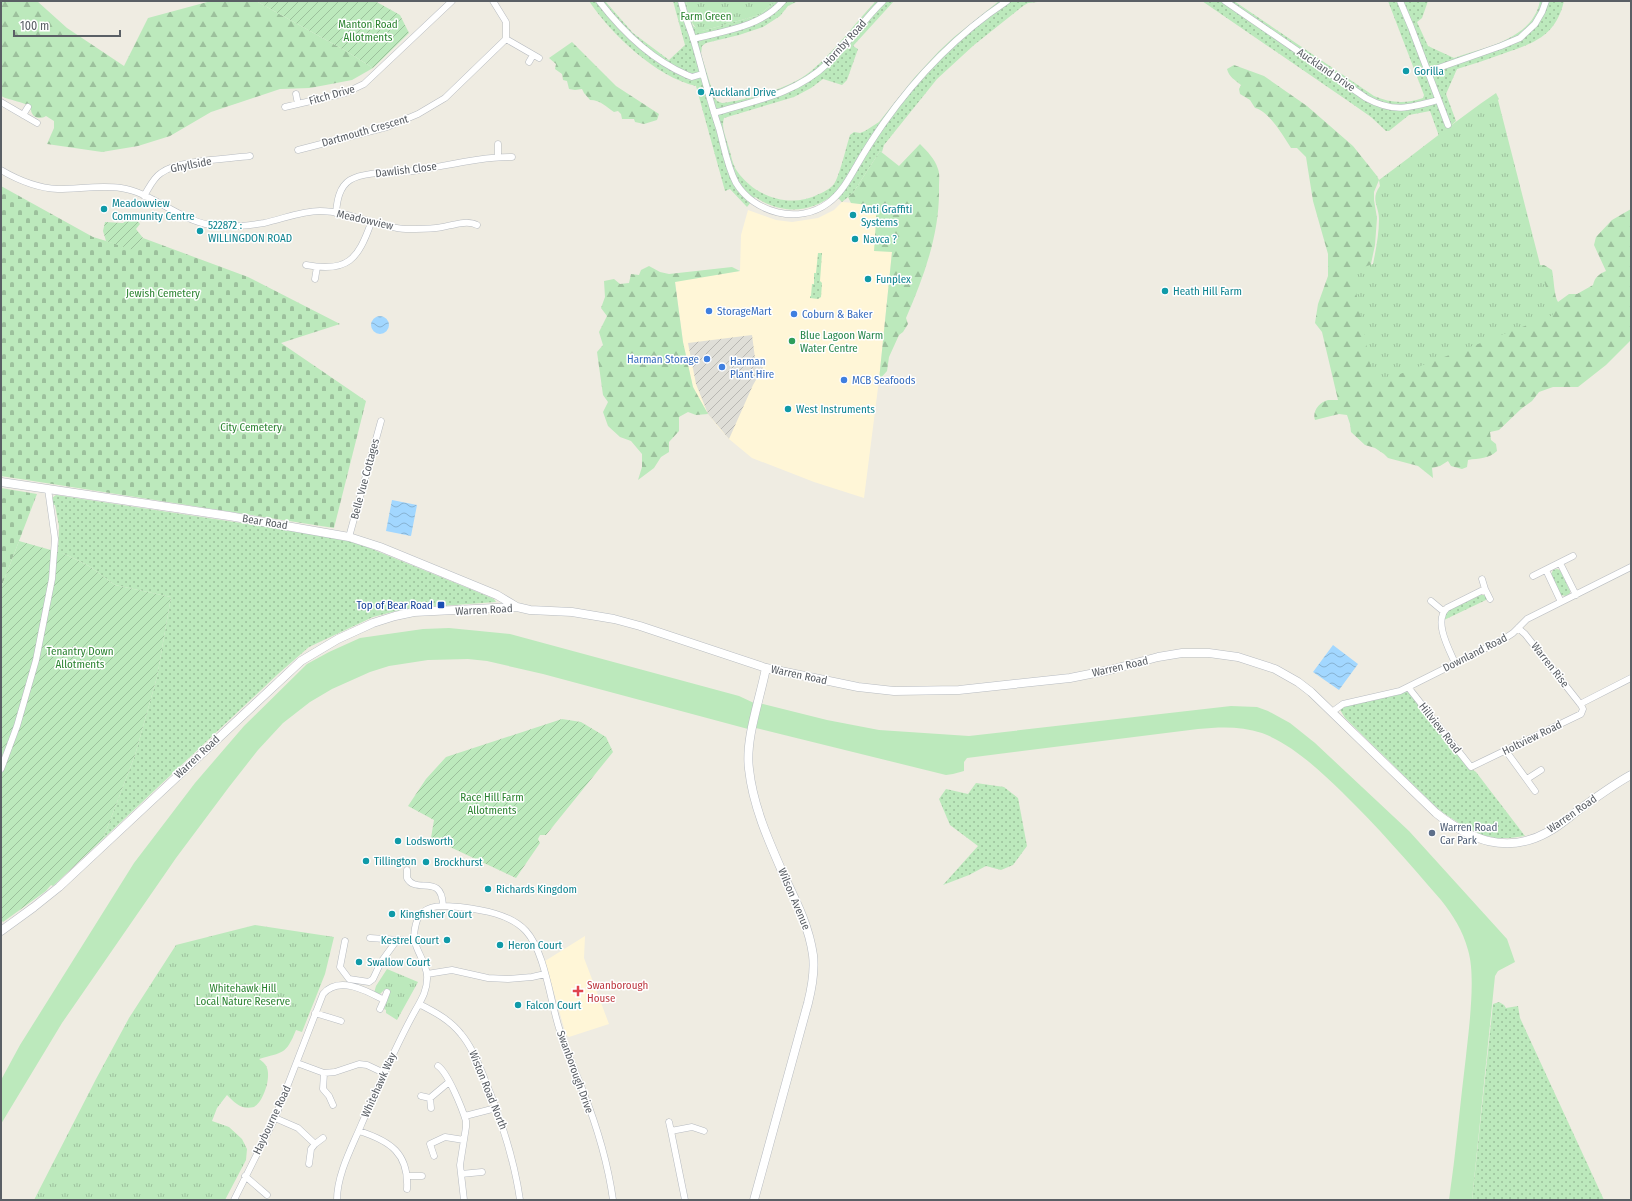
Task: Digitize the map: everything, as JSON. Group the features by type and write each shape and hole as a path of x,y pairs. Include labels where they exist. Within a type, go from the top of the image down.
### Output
{"street":[{"name":"Fitch Drive","path":"285,107 345,93 364,84 452,1"},
{"path":"493,1 506,22 506,39 539,58"},
{"path":"599,1 621,28 650,53 687,75 692,77 702,74"},
{"path":"681,1 731,172 737,184 756,204 773,212 793,214 812,211 825,206 837,196 885,121 926,71 963,35 1007,1"},
{"path":"693,39 733,29 759,20 770,13 783,1"},
{"name":"Hornby Road","path":"714,113 777,95 807,80 828,63 883,1"},
{"name":"Auckland Drive","path":"1225,1 1366,98 1390,107 1403,108 1422,105 1438,100"},
{"path":"1400,1 1448,125"},
{"path":"1427,72 1502,46 1520,38 1535,24 1546,1"},
{"name":"Dartmouth Crescent","path":"298,150 387,127 418,114 445,98 506,39"},
{"path":"529,62 533,55"},
{"name":"Fitch Drive","path":"296,94 298,104"},
{"path":"1,102 37,123"},
{"path":"23,115 28,107"},
{"path":"498,144 498,157"},
{"name":"Ghyllside","path":"144,196 158,175 170,168 188,164 250,156"},
{"name":"Dawlish Close","path":"336,213 338,200 342,189 348,181 358,176 413,171 458,162 498,157 512,157"},
{"name":"Meadowview","path":"1,170 42,187 59,189 116,187 129,189 189,219 215,226 248,226 304,213 320,211 336,213 388,227 413,229 437,228 470,223 477,225"},
{"path":"306,265 317,267 337,266 353,258 362,247 371,222"},
{"path":"315,279 317,267"},
{"name":"Belle Vue Cottages","path":"349,537 381,421"},
{"name":"Bear Road","path":"1,482 222,515 349,537 380,547 497,596 517,608"},
{"path":"1,769 17,726 36,660 52,579 55,538 48,489"},
{"path":"1533,576 1573,556"},
{"path":"1560,563 1576,595"},
{"name":"Downland Road","path":"1332,712 1344,704 1400,691 1455,662 1504,639 1527,619 1631,568"},
{"path":"1546,570 1561,602"},
{"path":"1482,579 1490,599"},
{"path":"1455,662 1444,635 1442,618 1444,611 1447,608 1485,589"},
{"path":"1431,602 1444,611"},
{"name":"Warren Road","path":"1,931 59,887 301,661 321,648 373,623 402,614 517,608 572,612 634,624 766,668 858,687 894,691 940,691 1001,687 1070,678 1110,670 1158,657 1182,653 1214,653 1248,660 1275,669 1298,682 1332,712 1436,813 1462,832 1486,841 1502,843 1517,842 1529,840 1547,833 1604,791 1631,775"},
{"name":"Warren Rise","path":"1518,628 1525,634 1580,704"},
{"name":"Wilson Avenue","path":"754,1200 808,1003 812,985 814,963 810,938 806,925 766,833 755,798 748,768 749,745 766,668"},
{"path":"1580,704 1631,678"},
{"name":"Hillview Road","path":"1408,687 1472,767"},
{"name":"Holtview Road","path":"1472,767 1581,714 1583,709 1580,704"},
{"path":"1506,751 1535,791"},
{"path":"1527,779 1540,773"},
{"path":"407,870 407,878 410,882 436,888 440,891 443,906"},
{"name":"Swanborough Drive","path":"414,941 415,927 421,914 433,907 443,906 471,909 496,914 518,924 525,931 533,942 544,974 559,1029 594,1123 613,1200"},
{"path":"370,938 414,941 427,974 452,970 488,978 508,979 532,977 544,974"},
{"path":"345,941 340,968 349,979 370,982 381,962 397,940"},
{"name":"Whitehawk Way","path":"337,1200 342,1172 384,1073 426,990 427,974"},
{"name":"Haybourne Road","path":"234,1200 275,1118 323,994 334,986 355,987 384,1000"},
{"path":"380,1009 387,992"},
{"name":"Wiston Road North","path":"419,1004 445,1019 462,1035 478,1062 496,1108 513,1161 520,1200"},
{"path":"315,1013 341,1021"},
{"path":"297,1063 324,1073 335,1072 358,1064 384,1073"},
{"path":"438,1066 442,1069 465,1116 466,1127 460,1165 464,1200"},
{"path":"324,1073 323,1089 329,1096 333,1105"},
{"path":"430,1098 449,1082"},
{"path":"421,1096 430,1098"},
{"path":"430,1098 431,1108"},
{"path":"465,1116 496,1108"},
{"path":"275,1118 298,1128 315,1144"},
{"path":"669,1122 685,1200"},
{"path":"671,1131 692,1127 704,1131"},
{"path":"359,1131 380,1139 394,1148 402,1158 408,1176 407,1188"},
{"path":"434,1156 430,1144 446,1137 464,1140"},
{"path":"309,1164 311,1149 323,1138"},
{"path":"461,1174 482,1172"},
{"path":"245,1176 267,1195"},
{"path":"408,1176 422,1176"}],"shaded area":[{"path":"842,202 878,205 892,252 879,380 864,498 814,482 752,458 729,439 719,428 708,414 693,387 683,342 675,281 740,271 741,235 748,210 776,220 792,222 818,218 834,210"},
{"name":"Harman Plant Hire","path":"752,335 755,358 757,363 763,368 753,385 729,439 708,414 696,384 688,343"},
{"path":"585,936 584,958 609,1024 569,1037 566,1035 545,961"}],"green space":[{"path":"1,1 37,1 67,28 124,66 148,18 211,1 256,1 346,51 373,68 352,80 310,88 280,89 211,112 170,136 138,146 102,152 47,144 54,128 54,121 46,116 37,118 33,115 31,107 24,103 1,96"},
{"name":"Manton Road Allotments","path":"256,1 375,1 400,15 409,33 373,68 346,51"},
{"path":"589,1 605,1 633,33 669,60 685,45 673,1 686,1 693,26 702,31 759,15 776,1 798,1 788,6 780,16 763,27 739,35 706,43 702,46 701,54 714,96 717,101 722,103 756,96 792,83 811,71 820,63 876,1 894,1 853,46 858,49 847,80 842,85 823,79 811,88 794,97 724,118 723,128 737,171 753,188 763,194 785,200 796,200 819,194 833,185 836,181 850,135 854,132 860,133 865,131 879,122 914,78 939,51 999,1 1047,1 1028,3 1023,6 974,45 937,79 884,145 882,152 880,151 853,193 842,202 834,194 825,201 815,205 805,208 785,209 765,203 755,197 747,207 730,189 725,191 696,86 666,74 650,64 609,27"},
{"name":"Farm Green","path":"686,1 776,1 759,15 702,31 692,23"},
{"path":"1202,1 1234,1 1374,96 1386,100 1404,102 1423,98 1424,95 1388,1 1428,1 1422,18 1417,22 1428,46 1454,58 1506,40 1517,33 1528,25 1535,14 1540,1 1564,1 1556,22 1543,36 1516,49 1457,69 1446,94 1456,121 1439,136 1430,111 1409,115 1389,131 1386,131 1371,117"},
{"path":"572,42 616,86 659,114 657,120 644,124 635,122 634,119 622,119 621,114 618,111 614,112 600,102 590,100 582,89 569,89 567,81 563,80 562,74 555,69 556,64 549,58"},
{"path":"1234,65 1264,76 1307,106 1353,146 1377,176 1379,180 1374,192 1377,218 1375,245 1368,278 1544,265 1552,270 1558,302 1569,294 1577,294 1593,285 1598,276 1606,271 1594,245 1596,237 1612,220 1631,209 1631,340 1606,365 1578,387 1553,387 1539,392 1532,401 1521,409 1499,430 1490,432 1491,440 1496,444 1497,451 1494,454 1484,458 1468,460 1467,467 1462,469 1451,466 1448,461 1440,466 1432,468 1433,478 1418,466 1388,458 1375,448 1365,445 1351,432 1347,415 1339,414 1315,420 1314,414 1319,405 1328,400 1338,400 1322,332 1315,323 1318,304 1328,276 1328,254 1313,201 1306,157 1297,148 1291,148 1270,119 1260,110 1255,108 1250,100 1240,94 1239,89 1241,85 1234,80 1227,69"},
{"path":"1496,93 1499,99 1498,100 1553,315 1374,384 1352,271 1373,264 1379,219 1375,199 1380,186 1379,180"},
{"path":"920,144 933,159 939,171 939,204 937,221 925,270 906,318 908,324 899,335 889,357 887,371 879,380 892,252 874,251 877,206 851,203 848,197 853,193 880,151 899,166"},
{"name":"City Cemetery","path":"1,186 93,237 133,249 143,238 248,277 340,324 281,343 366,401 334,528 1,476"},
{"path":"129,218 137,220 140,224 136,229 143,238 133,250 106,241 103,231 105,222 123,223"},
{"path":"818,253 822,253 820,281 822,283 821,297 818,299 810,298 810,296 812,284 814,284 814,273 816,273"},
{"path":"649,266 660,272 669,274 732,267 740,271 675,282 683,342 693,387 708,414 696,415 688,412 679,417 679,431 669,442 669,452 661,457 654,468 638,480 642,467 642,454 631,441 620,437 608,426 603,412 608,402 603,395 597,352 603,345 599,332 607,316 601,308 605,297 604,281 614,279 620,284 629,283 631,274 639,275 641,270"},
{"path":"1,488 37,494 1,588"},
{"path":"56,495 333,537 357,543 494,599 496,602 413,608 392,612 373,617 309,647 278,674 103,839 135,755 157,677 171,597 115,585 89,566 65,554 58,553 59,526 55,505 52,505 52,498"},
{"name":"Tenantry Down Allotments","path":"19,541 65,554 89,566 115,585 171,597 157,677 135,755 103,839 53,886 51,885 46,891 3,922 1,920 1,588"},
{"path":"1553,570 1560,570 1570,591 1570,593 1566,596 1561,595 1551,575"},
{"path":"1484,595 1488,599 1444,620 1449,610"},
{"path":"449,628 510,634 739,696 754,703 827,720 879,730 969,736 1231,706 1257,707 1290,723 1315,743 1409,831 1507,939 1515,962 1498,971 1495,976 1472,1200 1449,1200 1469,1031 1472,988 1470,961 1463,936 1453,917 1441,900 1368,818 1305,758 1273,738 1262,733 1238,728 1198,729 967,758 964,762 964,771 946,775 756,728 748,729 543,674 487,661 468,659 428,660 389,666 370,672 332,689 310,702 283,723 258,750 176,858 62,1023 1,1124 1,1080 20,1045 134,863 195,783 244,726 307,664 329,652 360,638 423,629"},
{"path":"1408,688 1476,772 1525,836 1496,838 1482,835 1463,826 1442,812 1345,718 1339,708"},
{"name":"Race Hill Farm Allotments","path":"562,719 581,722 606,737 613,752 546,835 540,835 538,839 540,843 516,878 431,838 434,820 408,806 426,779 446,757"},
{"path":"976,783 1004,787 1018,798 1027,846 1013,865 1001,870 986,866 969,875 943,885 978,846 950,825 939,799 946,789 968,794"},
{"name":"Whitehawk Hill Local Nature Reserve","path":"255,925 334,937 325,974 302,1032 296,1030 293,1038 283,1051 259,1059 266,1065 268,1073 267,1084 260,1100 254,1107 245,1108 236,1103 227,1095 217,1108 212,1121 229,1127 242,1139 247,1149 246,1160 225,1200 34,1200 129,1018 176,945"},
{"path":"387,969 418,982 397,1020 386,1013 386,1010 384,1009 390,991 385,989 380,994 374,993 376,986"},
{"path":"1499,1002 1506,1008 1518,1006 1520,1018 1604,1200 1472,1200 1493,1004"}],"water":[{"path":"380,316 386,319 389,325 386,331 380,334 374,331 371,325 374,319"},
{"path":"392,500 417,505 411,536 386,531"},
{"path":"1333,645 1358,664 1339,690 1313,672"}],"place":[{"name":"Gorilla","path":"1406,71"},
{"name":"Auckland Drive","path":"701,92"},
{"name":"Meadowview Community Centre","path":"104,209"},
{"name":"Anti Graffiti Systems","path":"853,215"},
{"name":"522872 : WILLINGDON ROAD","path":"200,231"},
{"name":"Navca ?","path":"855,239"},
{"name":"Funplex","path":"868,279"},
{"name":"Heath Hill Farm","path":"1165,291"},
{"name":"StorageMart","path":"709,311"},
{"name":"Coburn & Baker","path":"794,314"},
{"name":"Blue Lagoon Warm Water Centre","path":"792,341"},
{"name":"Harman Storage","path":"707,359"},
{"name":"Harman Plant Hire","path":"722,367"},
{"name":"MCB Seafoods","path":"844,380"},
{"name":"West Instruments","path":"788,409"},
{"name":"Top of Bear Road","path":"441,605"},
{"name":"Warren Road Car Park","path":"1432,833"},
{"name":"Lodsworth","path":"398,841"},
{"name":"Tillington","path":"366,861"},
{"name":"Brockhurst","path":"426,862"},
{"name":"Richards Kingdom","path":"488,889"},
{"name":"Kingfisher Court","path":"392,914"},
{"name":"Kestrel Court","path":"447,940"},
{"name":"Heron Court","path":"500,945"},
{"name":"Swallow Court","path":"359,962"},
{"name":"Swanborough House","path":"578,991"},
{"name":"Falcon Court","path":"518,1005"}],"park label":[{"name":"Jewish Cemetery","path":"163,293"}]}
